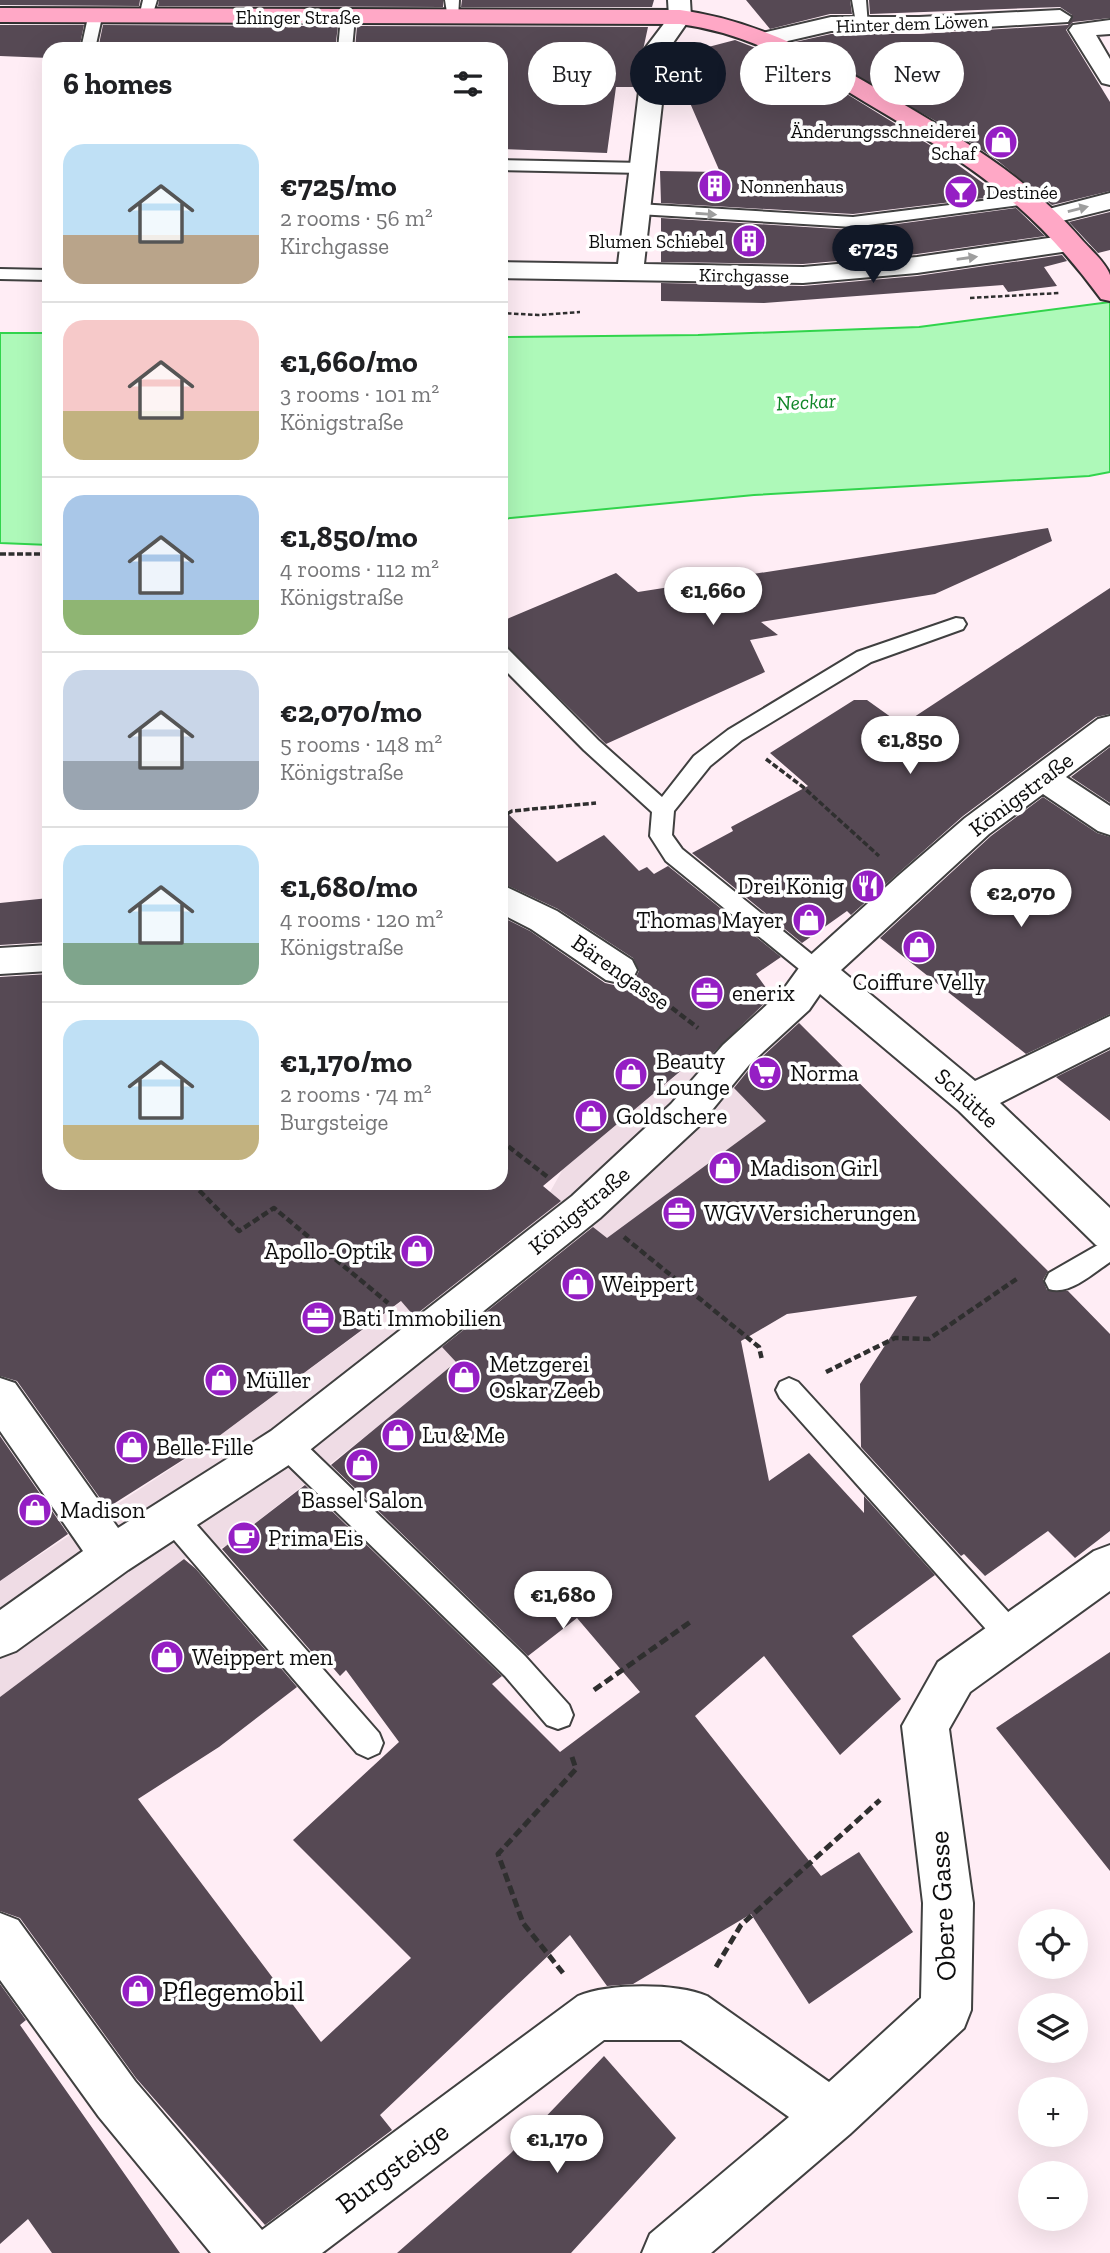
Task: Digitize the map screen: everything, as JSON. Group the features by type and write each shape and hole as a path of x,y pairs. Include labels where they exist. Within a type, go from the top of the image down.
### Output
{"street":[{"name":"Ehinger Straße","path":"0,15 95,17 148,9 348,17 452,8 679,8"},
{"path":"630,271 656,50 679,8 766,39 935,133 995,172 1037,208 1108,291"},
{"name":"Hinter dem Löwen","path":"766,39 831,24 861,11 919,24 1053,8"},
{"path":"1110,27 1081,30 1110,78"},
{"path":"1037,208 1110,201"},
{"name":"Kirchgasse","path":"508,270 803,275 860,272 1069,243"},
{"name":"Königstraße","path":"0,1636 112,1556 286,1444 586,1206 685,1115 736,1055 796,1000 817,971 910,884 1041,776 1110,727"},
{"path":"1041,776 1110,823"},
{"name":"Bärengasse","path":"508,901 544,920 620,970"},
{"path":"0,961 42,958"},
{"name":"Schütte","path":"817,971 972,1100 1110,1233"},
{"path":"972,1100 1110,1030"},
{"path":"0,1396 112,1556"},
{"path":"925,1726 954,1677 1110,1565"},
{"name":"Obere Gasse","path":"669,2253 831,2115 946,2010 947,1903 925,1726"},
{"path":"8,1949 117,2099 246,2253"},
{"path":"596,2014 689,2014 831,2115"},
{"name":"Burgsteige","path":"276,2253 596,2014"}],"lane":[{"path":"90,42 95,17"},
{"path":"346,42 348,17"},
{"path":"508,165 643,167"},
{"path":"638,209 853,222 1037,208"},
{"path":"0,274 42,275"},
{"path":"657,803 735,735 864,657 956,624"},
{"path":"508,661 591,745 657,803 661,835 674,855 817,971"},
{"path":"1058,1281 1110,1249"},
{"path":"789,1390 1012,1636"},
{"path":"286,1444 516,1666 558,1715"},
{"path":"172,1517 368,1743"}],"path":[{"path":"508,313 538,315 593,311"},
{"path":"0,554 42,554"},
{"path":"803,787 910,884"},
{"path":"508,813 657,803"},
{"name":"Bärengasse","path":"620,970 736,1055"},
{"path":"508,1146 759,1347 764,1368 789,1390 895,1338 929,1339 1023,1275"},
{"path":"199,1190 239,1231 274,1208 352,1276 427,1333"},
{"path":"596,2014 523,1923 498,1854 576,1769 558,1715 693,1620"},
{"path":"689,2014 741,1925 886,1795 925,1726"}],"shaded area":[{"path":"768,986 806,1030 736,1090 766,1121 226,1546 184,1559 0,1697 0,1581 207,1445 550,1192 563,1169 707,1050 719,1028"}],"water":[{"name":"Neckar","path":"1110,302 1110,472 1089,476 754,495 508,518 508,337 698,335 919,327"},
{"path":"0,333 42,333 42,545 0,543"}],"building":[{"path":"0,0 140,0 139,6 0,5"},
{"path":"159,0 443,0 443,7 158,6"},
{"path":"462,0 654,0 652,7 461,7"},
{"path":"746,0 850,0 852,14 830,14 770,29"},
{"path":"869,0 1110,0 1110,18 1073,22 1066,30 1110,102 1110,191 1052,205 998,161 907,105 964,105 964,42 870,42 870,84 856,76 856,42 795,42 831,34 919,34 1068,25 1072,15 1060,7 870,14"},
{"path":"0,25 84,25 80,42 42,42 42,58 0,56"},
{"path":"103,25 338,26 336,42 99,42"},
{"path":"357,26 648,27 645,42 630,42 630,87 616,87 616,42 528,42 528,105 614,105 607,153 508,149 508,42 356,42"},
{"path":"735,40 740,42 740,105 856,105 856,100 933,147 1001,196 853,214 661,203 660,171 720,172 691,105 726,105 726,42"},
{"path":"1016,208 1045,236 917,254 803,264 661,262 661,218 853,230"},
{"path":"1110,212 1110,250 1098,253 1069,222"},
{"path":"1062,255 1067,261 1044,267 1057,286 1008,292 1003,285 764,303 661,301 661,283 803,286 917,276"},
{"path":"1048,528 1052,541 935,594 761,622 778,635 750,640 765,672 606,744 508,648 508,619 616,573 638,592"},
{"path":"1110,588 1110,714 1096,717 963,816 851,915 847,911 802,943 692,853 733,831 731,827 808,786 770,753 854,700 867,700 902,725"},
{"path":"1110,747 1110,803 1071,777"},
{"path":"1043,797 1097,833 1110,837 1110,1014 1026,1054 880,938 991,836"},
{"path":"508,814 557,862 604,835 639,871 647,867 654,874 668,866 781,957 756,974 772,996 707,1059 701,1054 543,1186 561,1201 414,1316 401,1301 211,1442 107,1508 17,1381 0,1376 0,977 42,974 42,1190 508,1190 508,920 530,931 605,983 618,986 633,983 639,971 633,958 558,909 508,886"},
{"path":"42,899 42,942 0,945 0,903"},
{"path":"799,1023 1048,1271 1043,1280 1047,1290 1068,1291 1110,1334 1110,1531 1075,1558 1048,1531 985,1576 964,1554 961,1556 861,1447 860,1384 917,1296 787,1314 741,1341 769,1481 809,1453 864,1513 864,1496 935,1575 852,1636 901,1699 840,1755 764,1656 695,1716 821,1876 859,1852 913,1932 809,2004 751,1914 633,1984 607,1986 570,1935 380,2115 392,2130 265,2225 136,2078 20,1918 0,1911 0,1697 184,1559 196,1569 297,1687 219,1747 138,1799 321,2042 411,1958 293,1840 399,1742 346,1670 340,1676 328,1662 324,1666 222,1549 305,1485 502,1676 492,1684 560,1752 640,1692 577,1618 528,1656 331,1465 456,1362 442,1347 593,1227 607,1238 766,1121 734,1088 751,1067"},
{"path":"1110,1050 1110,1121 1056,1077"},
{"path":"0,1436 68,1534 0,1581"},
{"path":"1110,1652 1110,1871 996,1728"},
{"path":"0,1984 26,2020 20,2025 180,2253 52,2253 28,2219 0,2244"},
{"path":"604,2056 676,2138 571,2253 397,2253 511,2153"}],"place":[{"name":"Änderungsschneiderei Schaf","path":"1001,142"},
{"name":"Nonnenhaus","path":"715,186"},
{"name":"Destinée","path":"961,192"},
{"name":"Blumen Schiebel","path":"749,241"},
{"name":"Drei König","path":"868,886"},
{"name":"Thomas Mayer","path":"809,920"},
{"name":"Coiffure Velly","path":"919,947"},
{"name":"enerix","path":"707,993"},
{"name":"Norma","path":"765,1073"},
{"name":"Beauty Lounge","path":"631,1074"},
{"name":"Goldschere","path":"591,1116"},
{"name":"Madison Girl","path":"725,1168"},
{"name":"WGV Versicherungen","path":"679,1213"},
{"name":"Apollo-Optik","path":"417,1251"},
{"name":"Weippert","path":"578,1284"},
{"name":"Bati Immobilien","path":"318,1318"},
{"name":"Metzgerei Oskar Zeeb","path":"464,1377"},
{"name":"Müller","path":"221,1380"},
{"name":"Lu & Me","path":"398,1435"},
{"name":"Belle-Fille","path":"132,1447"},
{"name":"Bassel Salon","path":"362,1465"},
{"name":"Madison","path":"35,1510"},
{"name":"Prima Eis","path":"244,1538"},
{"name":"Weippert men","path":"167,1657"},
{"name":"Pflegemobil","path":"138,1991"}]}
